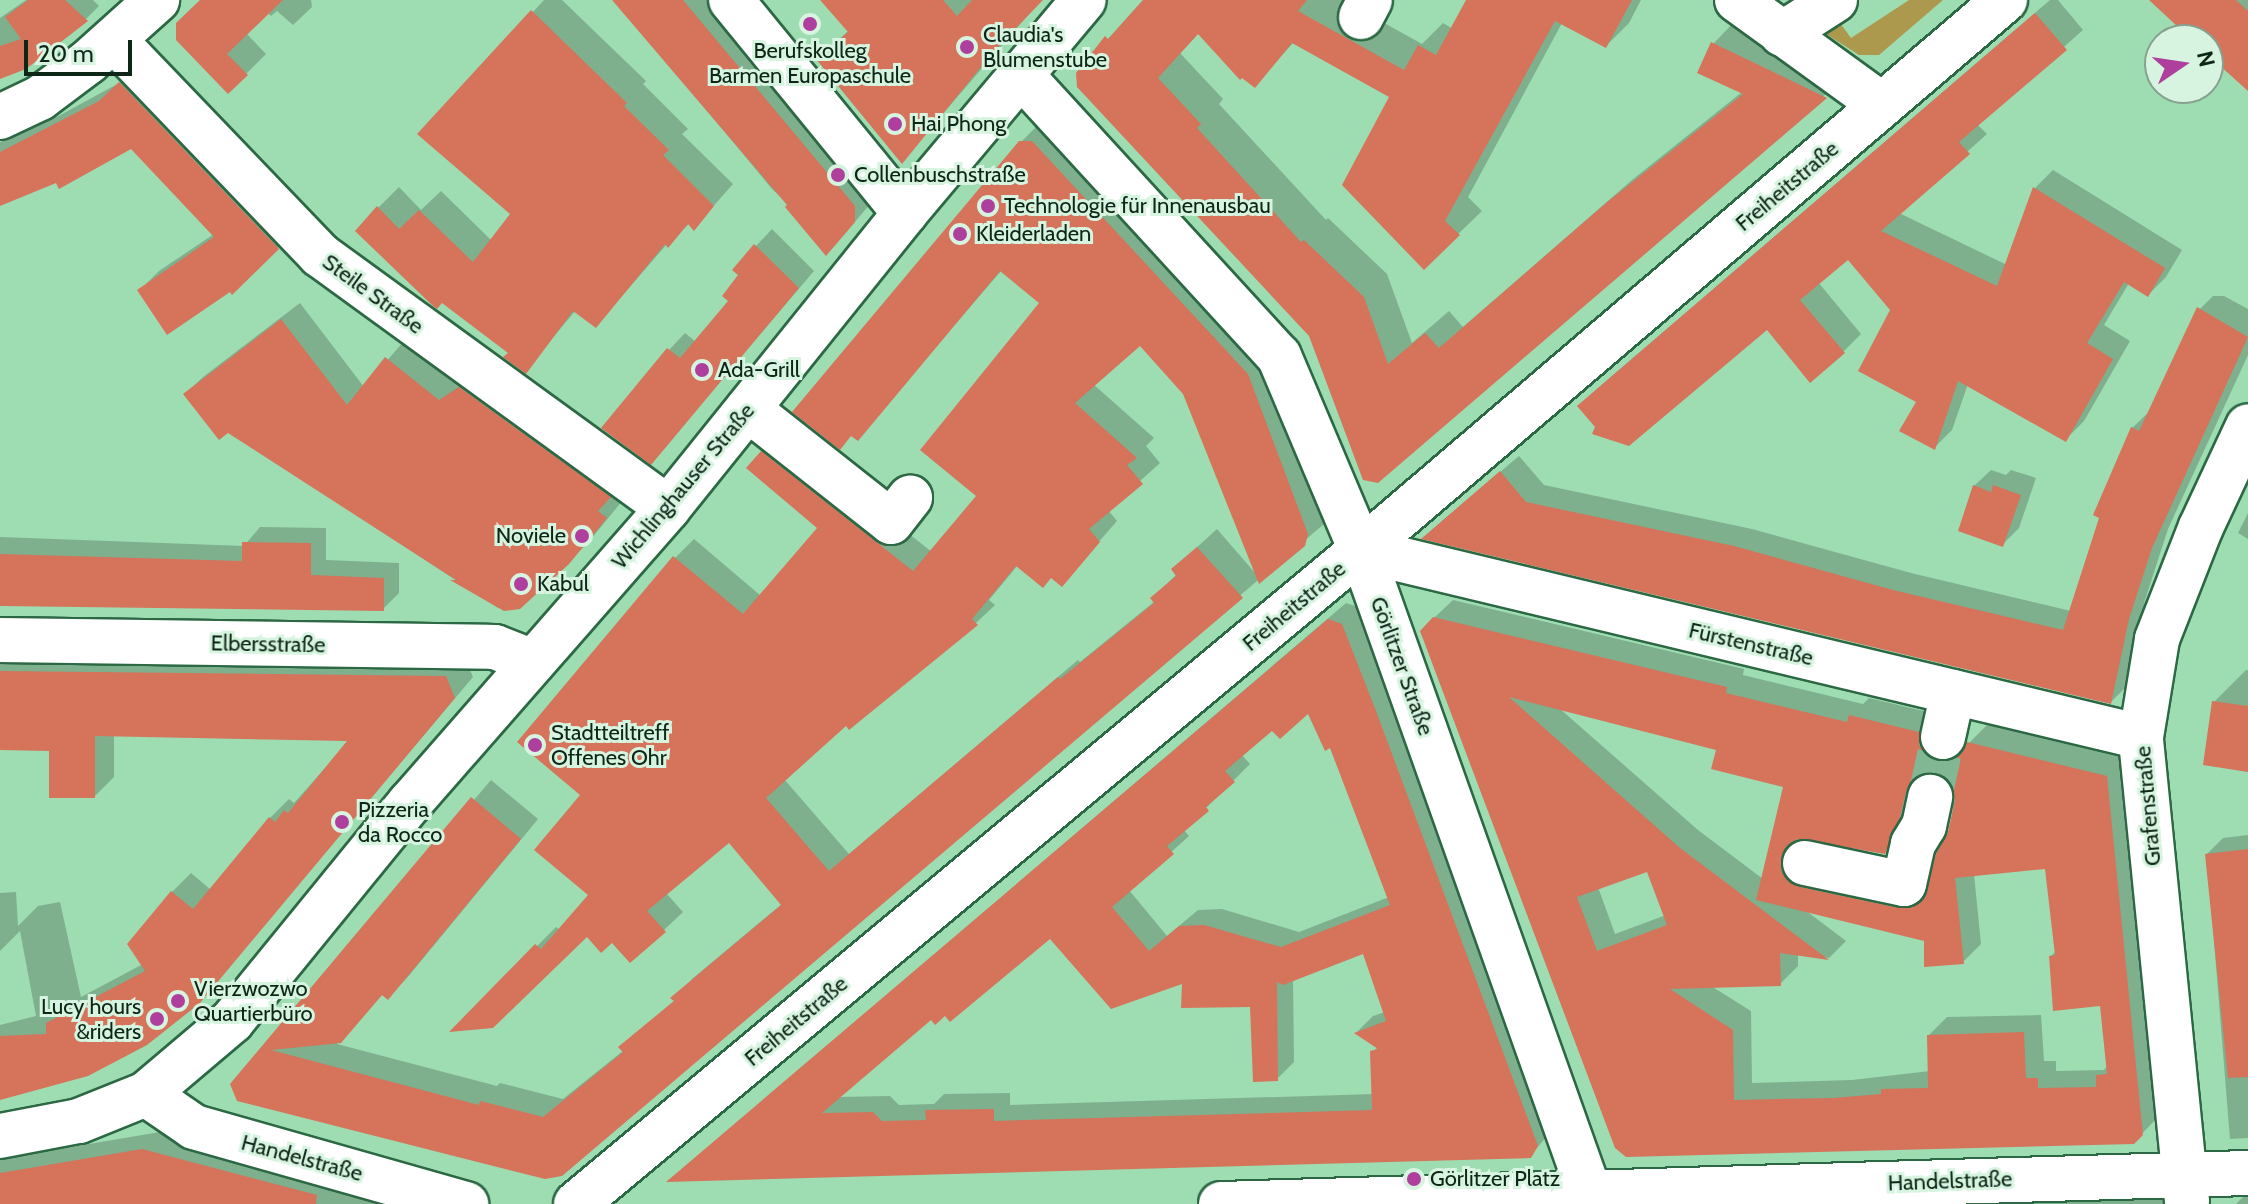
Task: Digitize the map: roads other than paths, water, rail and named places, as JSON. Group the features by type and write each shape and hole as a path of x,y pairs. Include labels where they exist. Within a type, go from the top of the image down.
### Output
{"street":[{"path":"731,0 905,213"},
{"name":"Wichlinghauser Straße","path":"0,1136 79,1121 146,1094 232,1021 410,803 668,508 905,213 1084,0"},
{"path":"1737,0 1882,105"},
{"path":"1782,34 1835,0"},
{"name":"Freiheitstraße","path":"576,1204 1361,550 2005,0"},
{"path":"0,117 40,98 133,16"},
{"name":"Steile Straße","path":"133,16 320,255 668,508"},
{"name":"Görlitzer Straße","path":"1022,76 1279,356 1361,550 1590,1199"},
{"path":"748,409 891,522 910,498"},
{"name":"Grafenstraße","path":"2186,1189 2141,737 2157,639 2201,527 2248,426"},
{"name":"Fürstenstraße","path":"1361,550 2141,737"},
{"name":"Elbersstraße","path":"0,640 495,647 533,662"},
{"path":"1943,737 1953,692"},
{"path":"1805,863 1904,884 1913,844 1924,826 1930,797"},
{"name":"Handelstraße","path":"146,1094 194,1127 466,1204"},
{"name":"Handelstraße","path":"1221,1204 2186,1189 2248,1173"}],"tunnel":[{"path":"1930,797 1943,737"}],"place":[{"name":"Berufskolleg Barmen Europaschule","path":"810,24"},
{"name":"Claudia's Blumenstube","path":"967,47"},
{"name":"Hai Phong","path":"895,124"},
{"name":"Collenbuschstraße","path":"838,175"},
{"name":"Technologie für Innenausbau","path":"988,206"},
{"name":"Kleiderladen","path":"960,234"},
{"name":"Ada-Grill","path":"702,370"},
{"name":"Noviele","path":"582,536"},
{"name":"Kabul","path":"521,584"},
{"name":"Stadtteiltreff Offenes Ohr","path":"535,745"},
{"name":"Pizzeria da Rocco","path":"342,822"},
{"name":"Vierzwozwo Quartierbüro","path":"178,1001"},
{"name":"Lucy hours &riders","path":"157,1019"},
{"name":"Görlitzer Platz","path":"1414,1179"}]}
